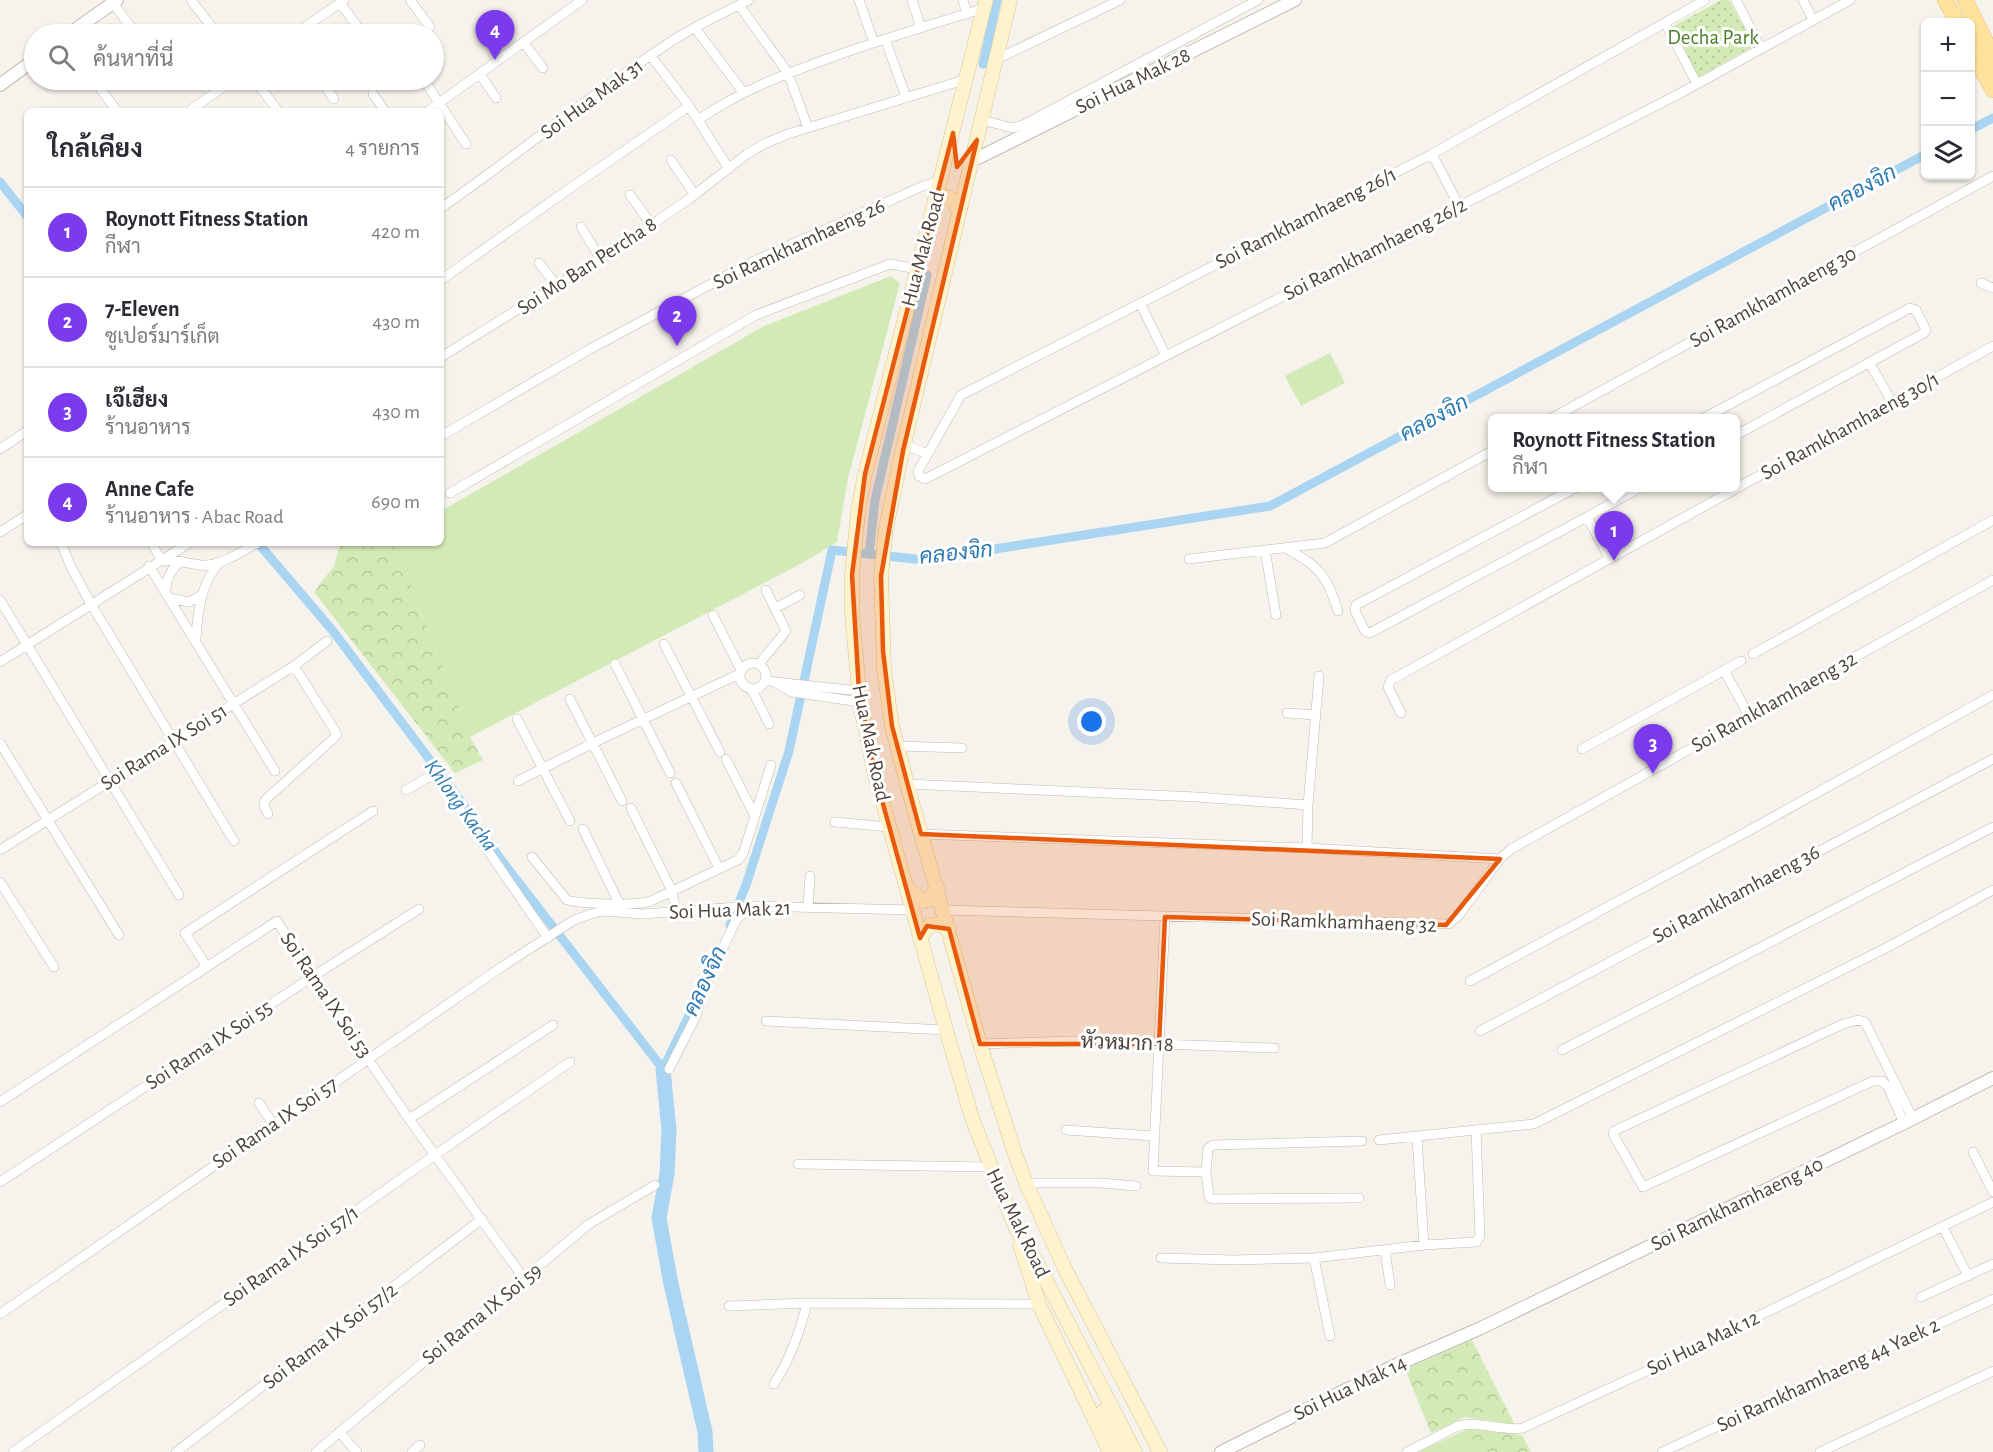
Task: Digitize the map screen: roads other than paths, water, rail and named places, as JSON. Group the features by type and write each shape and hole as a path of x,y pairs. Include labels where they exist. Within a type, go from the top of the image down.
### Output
{"main road":[{"name":"Hua Mak Road","path":"1010,0 889,512 881,576 884,670 892,726 907,784 980,1044 1005,1124 1026,1183 1079,1297 1160,1452"},
{"path":"1945,0 1955,18"},
{"path":"1955,0 1964,18"},
{"path":"1965,0 1993,90"},
{"path":"1974,0 1993,36"},
{"name":"Hua Mak Road","path":"986,4 917,269 858,512 852,575 852,613 859,697 875,775 973,1121 1016,1229 1035,1259 1135,1452"},
{"path":"1975,39 1993,75"},
{"path":"953,133 954,144 961,149 970,148 977,140"},
{"path":"933,208 939,199 948,197 956,202 959,214"},
{"path":"908,888 923,901 928,900 937,887"},
{"path":"921,938 930,925 937,924 949,929"},
{"path":"1016,1229 1039,1304 1110,1452"},
{"path":"1066,1321 1080,1362 1123,1452"}],"street":[{"path":"191,0 209,24"},
{"path":"410,0 428,24"},
{"path":"432,108 582,0"},
{"name":"Soi Hua Mak 31","path":"444,206 496,170 602,89 694,28 749,0"},
{"path":"859,0 874,42"},
{"path":"912,0 921,28"},
{"path":"963,0 967,14"},
{"path":"997,59 1120,0"},
{"path":"982,120 1013,128 1025,124 1258,0"},
{"name":"Soi Hua Mak 28","path":"972,161 1295,0"},
{"name":"Soi Ramkhamhaeng 26/1","path":"927,454 961,395 1432,154 1705,0"},
{"path":"1736,0 1761,49"},
{"path":"1803,0 1813,20"},
{"name":"Soi Ramkhamhaeng 26/2","path":"927,454 918,471 921,478 1166,356 1697,84 1850,0"},
{"path":"83,24 115,1 130,24"},
{"path":"310,24 342,1 357,24"},
{"path":"698,120 742,92 788,73 874,42 967,14 986,4"},
{"path":"739,5 788,73 808,128"},
{"path":"1665,23 1697,84"},
{"path":"694,28 742,92"},
{"path":"885,39 906,97"},
{"path":"523,42 543,68"},
{"path":"651,56 689,106 729,169"},
{"path":"0,85 24,67"},
{"path":"480,74 496,98"},
{"name":"Soi Mo Ban Percha 8","path":"444,355 622,245 695,195 747,154 766,143 967,79"},
{"path":"101,90 115,108"},
{"path":"202,107 222,90"},
{"path":"262,90 276,108"},
{"path":"327,90 334,99"},
{"path":"431,90 442,108"},
{"path":"373,94 383,108"},
{"path":"444,278 689,106"},
{"path":"444,111 466,144"},
{"path":"1432,154 1459,206"},
{"path":"671,160 695,195"},
{"name":"Soi Ramkhamhaeng 30","path":"1559,414 1993,176"},
{"name":"Soi Ramkhamhaeng 26","path":"444,434 590,349 754,261 923,186 940,181"},
{"path":"630,195 651,224"},
{"path":"581,228 600,258"},
{"path":"539,263 557,286"},
{"path":"450,493 756,315 890,264 917,269"},
{"path":"1981,283 1993,288"},
{"path":"1140,303 1166,356"},
{"path":"1711,414 1910,308 1916,310 1926,330 1740,433"},
{"name":"Soi Ramkhamhaeng 30/1","path":"1740,487 1993,346"},
{"path":"1869,362 1892,402"},
{"path":"0,449 24,432"},
{"path":"904,444 927,454"},
{"path":"1189,559 1325,543 1488,453"},
{"path":"1568,492 1356,605 1355,611 1365,631 1370,633 1632,492"},
{"name":"Soi Ramkhamhaeng 30/1","path":"1401,713 1388,687 1391,680 1730,492"},
{"path":"0,532 24,517"},
{"path":"1587,517 1610,559"},
{"path":"1754,654 1993,520"},
{"path":"62,546 91,604 234,841"},
{"path":"153,546 168,596 275,771"},
{"path":"0,662 184,546"},
{"path":"156,563 181,561 201,565 220,562 252,546"},
{"path":"1285,548 1306,559 1320,573 1330,585 1338,610"},
{"path":"1266,550 1276,615"},
{"path":"168,596 167,579 173,568 181,561"},
{"path":"196,640 196,624 202,595 212,572 220,562"},
{"name":"Soi Ramkhamhaeng 32","path":"1165,917 1446,925 1458,916 1500,859 1511,849 1993,580"},
{"path":"759,664 786,631 766,590"},
{"path":"775,608 800,594"},
{"path":"168,596 189,602 202,595"},
{"path":"0,600 179,895"},
{"path":"713,615 740,672 741,682 747,689 761,687 770,681"},
{"name":"Soi Rama IX Soi 51","path":"0,850 294,666 327,641"},
{"path":"664,644 754,814"},
{"path":"1582,749 1741,661"},
{"path":"518,781 740,672 751,663 759,664 770,681 793,688 859,697"},
{"path":"615,664 670,773"},
{"path":"268,814 264,806 265,801 337,734 294,666"},
{"path":"1724,670 1749,716"},
{"path":"1307,849 1308,805 1319,676"},
{"path":"752,690 769,724"},
{"path":"1470,981 1750,830 1993,695"},
{"path":"570,699 622,801"},
{"path":"1287,713 1316,715"},
{"path":"517,719 570,822"},
{"path":"0,743 119,935"},
{"path":"897,746 962,748"},
{"name":"Soi Ramkhamhaeng 36","path":"1480,1031 1993,759"},
{"path":"532,857 567,900 645,903 738,860 743,855 771,765"},
{"path":"406,790 427,778 438,778 550,936"},
{"path":"676,783 719,868"},
{"path":"907,784 1197,797 1308,805"},
{"path":"631,808 672,891 676,912"},
{"path":"207,967 185,933 373,811"},
{"path":"835,822 890,827"},
{"path":"1562,1050 1993,827"},
{"path":"583,829 619,903"},
{"path":"921,834 1500,859"},
{"path":"808,908 810,876"},
{"path":"0,882 54,968"},
{"path":"1379,1140 1534,1124 1886,948 1993,890"},
{"path":"669,1069 696,1016 703,991 724,951 736,920 755,906"},
{"name":"Soi Hua Mak 21","path":"550,936 574,920 602,911 644,914 755,906 913,910"},
{"name":"Soi Rama IX Soi 55","path":"0,1182 419,909"},
{"path":"943,910 1165,917 1153,1171 1206,1172"},
{"name":"Soi Rama IX Soi 53","path":"0,1102 277,921 312,977 409,1119 525,1280"},
{"name":"Soi Rama IX Soi 57","path":"0,1314 273,1124 550,936"},
{"path":"1858,1020 1865,1022 1908,1121 1888,1088 1882,1082 1873,1081 1643,1187 1613,1134 1614,1131 1842,1024 1858,1020"},
{"path":"766,1021 946,1030"},
{"path":"409,1119 553,1025"},
{"name":"หัวหมาก 18","path":"980,1044 1075,1041 1274,1048"},
{"name":"Soi Rama IX Soi 57/1","path":"13,1452 570,1062"},
{"name":"Soi Ramkhamhaeng 40","path":"1481,1328 1993,1078"},
{"path":"259,1103 273,1124"},
{"path":"1066,1130 1154,1136"},
{"path":"1161,1258 1233,1260 1314,1258 1424,1245 1476,1242 1480,1236 1476,1130"},
{"path":"1417,1137 1424,1245"},
{"path":"1359,1198 1212,1199 1209,1197 1206,1172 1208,1149 1213,1145 1362,1141"},
{"path":"1973,1152 1993,1192"},
{"path":"798,1164 990,1167"},
{"path":"1026,1183 1101,1183 1136,1186"},
{"name":"Soi Rama IX Soi 59","path":"316,1452 525,1280 589,1224 655,1185"},
{"name":"Soi Hua Mak 12","path":"1407,1452 1466,1424 1509,1429 1523,1428 1686,1353 1993,1202"},
{"name":"Soi Rama IX Soi 57/2","path":"176,1452 482,1219"},
{"path":"1943,1227 1968,1275"},
{"path":"1385,1250 1390,1286"},
{"path":"1314,1258 1330,1336"},
{"path":"1921,1297 1993,1264"},
{"name":"Soi Ramkhamhaeng 44 Yaek 2","path":"1662,1452 1993,1299"},
{"path":"729,1306 807,1303 1039,1304"},
{"path":"774,1384 795,1344 807,1303"},
{"name":"Soi Hua Mak 14","path":"1221,1452 1396,1365 1481,1328"},
{"path":"1820,1452 1993,1371"},
{"path":"339,1432 357,1452"},
{"path":"412,1452 420,1445"}],"waterway":[{"path":"983,64 997,0"},
{"name":"คลองจิก","path":"1975,127 1993,118"},
{"name":"คลองจิก","path":"730,925 746,885 789,751 832,550 924,560 1270,506 1921,157"},
{"name":"Khlong Kacha","path":"0,182 24,212"},
{"path":"869,554 875,500 927,275"},
{"name":"Khlong Kacha","path":"261,546 333,631 457,796 502,861 663,1069 699,995"},
{"name":"คลองจิก","path":"663,1069 669,1130 667,1174 659,1218 671,1284 705,1432 706,1452"}],"place":[{"name":"Anne Cafe","path":"495,60"},
{"name":"7-Eleven","path":"677,346"},
{"name":"Roynott Fitness Station","path":"1614,561"},
{"name":"เจ๊เฮียง","path":"1653,774"}],"park label":[{"name":"Decha Park","path":"1713,37"}]}
